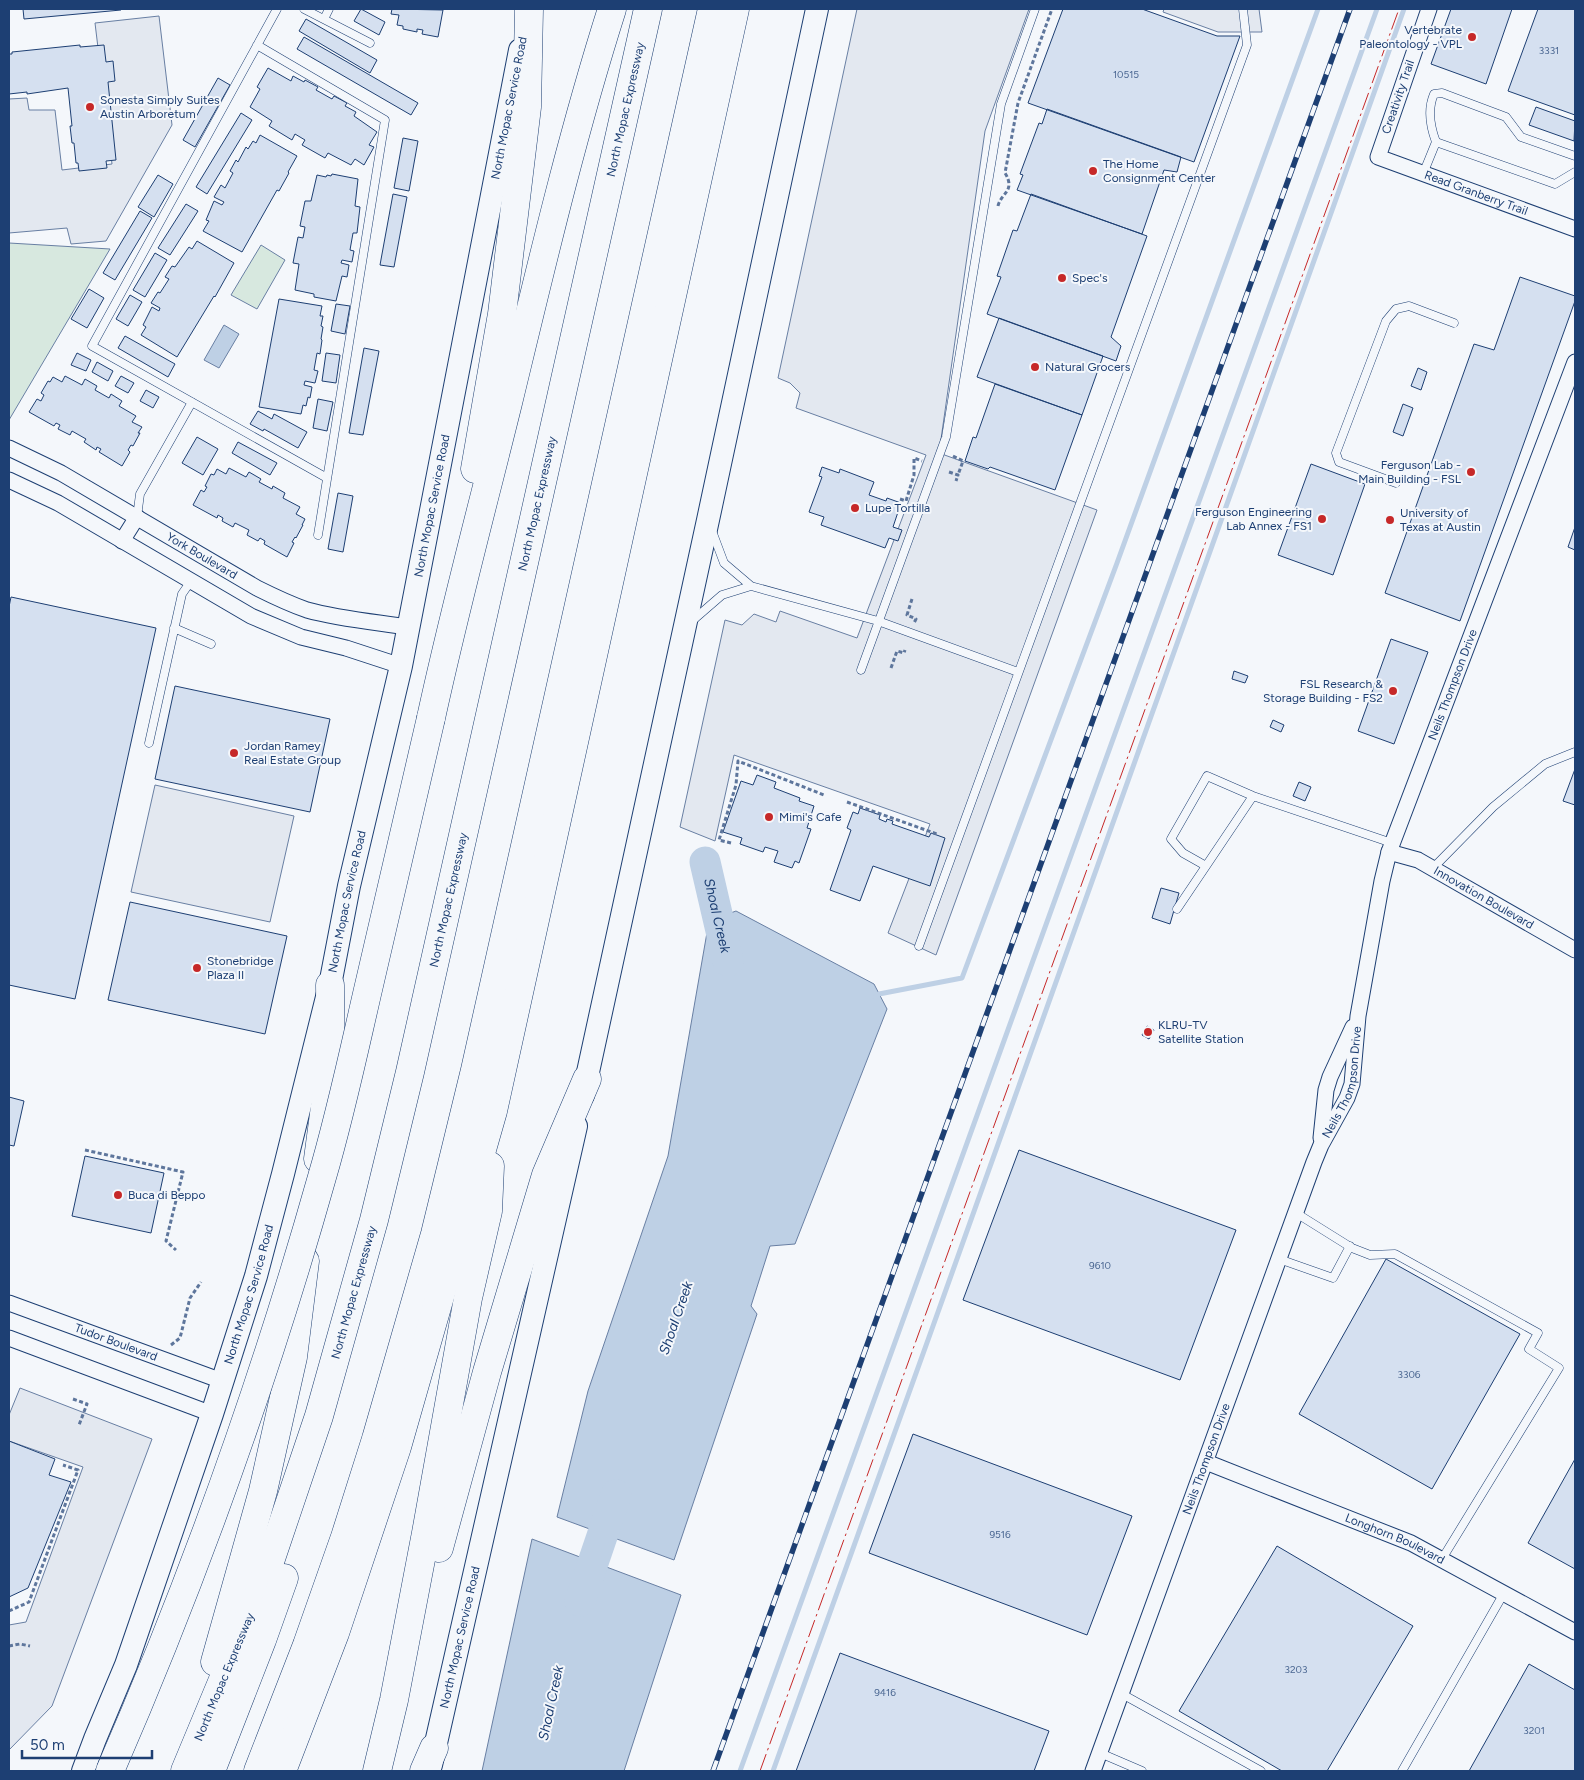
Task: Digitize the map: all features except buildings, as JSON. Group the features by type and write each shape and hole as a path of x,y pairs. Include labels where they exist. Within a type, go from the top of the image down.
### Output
{"highway":[{"path":"451,626 472,482 503,304 527,107 528,9"},
{"path":"110,1771 140,1702 204,1539 247,1418 323,1175 352,1061 451,626 488,487 569,154 612,9"},
{"name":"North Mopac Expressway","path":"189,1760 260,1590 284,1523 319,1416 374,1220 410,1072 648,9"},
{"path":"211,1771 262,1640 302,1526 337,1418 394,1216 431,1062 666,9"},
{"path":"258,1771 307,1645 345,1537 406,1338 435,1234 477,1060 712,9"},
{"path":"282,1771 335,1633 397,1447 493,1111 735,9"},
{"path":"189,1760 263,1491 293,1357 331,1061 330,985"},
{"path":"394,1700 416,1644 487,1372 546,1175 587,1079"},
{"path":"378,1768 394,1700 426,1534 468,1298 488,1211 493,1111"}],"main road":[{"name":"North Mopac Service Road","path":"83,1771 126,1665 212,1414 256,1276 330,985 349,886 401,666 528,9"},
{"name":"North Mopac Service Road","path":"429,1763 587,1079 817,9"},
{"path":"75,1771 95,1739"}],"street":[{"name":"Creativity Trail","path":"1378,157 1429,9"},
{"name":"Read Granberry Trail","path":"1378,157 1575,229"},
{"name":"Neils Thompson Drive","path":"1094,1771 1321,1146 1347,1098 1352,1084 1358,1016 1382,881 1391,848 1575,362"},
{"name":"York Boulevard","path":"9,448 62,473 282,601 325,614 408,627"},
{"path":"9,480 58,503 251,616 301,637 346,648 401,666"},
{"path":"122,541 137,517"},
{"name":"Innovation Boulevard","path":"1391,848 1433,868 1575,950"},
{"name":"Neils Thompson Drive","path":"1321,1146 1326,1090 1358,1016"},
{"name":"Tudor Boulevard","path":"9,1303 222,1381"},
{"path":"9,1338 212,1414"},
{"name":"Longhorn Boulevard","path":"1206,1462 1411,1543 1575,1632"}],"lane":[{"path":"277,9 92,346 327,478"},
{"path":"304,9 370,43"},
{"path":"324,19 330,9"},
{"path":"861,670 946,437 1001,104 1036,9"},
{"path":"919,946 1246,45 1243,9"},
{"path":"257,45 385,120 318,535"},
{"path":"1424,174 1436,142 1430,125 1430,102 1434,94 1442,93 1506,117 1522,136 1575,156"},
{"path":"1436,142 1555,184 1575,172"},
{"path":"1396,483 1338,462 1336,453 1386,321 1396,309 1408,306 1454,323"},
{"path":"137,517 140,494 192,402"},
{"path":"708,520 724,563 751,586 878,621 1018,672"},
{"path":"149,743 182,594 191,581"},
{"path":"684,629 722,596 751,586"},
{"path":"174,628 211,644"},
{"path":"1433,868 1493,807 1545,764 1575,752"},
{"path":"1206,866 1183,853 1171,839 1207,776 1253,796 1391,848"},
{"path":"1177,909 1253,796"},
{"path":"1296,1213 1350,1246 1370,1255 1395,1254 1538,1333 1529,1349 1560,1368 1442,1559"},
{"path":"1279,1259 1332,1278 1350,1246"},
{"path":"1402,1771 1504,1593"},
{"path":"1122,1694 1261,1771"},
{"path":"1100,1753 1142,1771"}],"path":[{"path":"998,209 1000,200 1007,194 1009,179 1005,173 1018,102 1052,9"},
{"path":"955,448 953,457 963,460 956,481"},
{"path":"900,499 906,501 914,475 914,458 922,461"},
{"path":"949,472 958,475"},
{"path":"912,599 907,615 916,619 914,625"},
{"path":"891,668 897,650 904,652 905,650"},
{"path":"732,843 719,840 736,785 738,761 824,795"},
{"path":"847,802 937,834"},
{"path":"85,1150 183,1172 166,1241 176,1250"},
{"path":"171,1345 180,1338 190,1298 201,1282"},
{"path":"73,1399 87,1404 79,1425"},
{"path":"9,1611 30,1602 78,1470 63,1465"},
{"path":"9,1646 20,1644 30,1646"}],"shaded area":[{"path":"857,9 1029,9 985,131 939,453 1097,510 936,955 888,933 930,824 734,755 715,841 680,827 725,620 742,625 754,614 776,622 780,611 857,638 926,455 796,408 800,393 790,383 778,378"},
{"path":"1164,9 1259,9 1262,32 1218,32 1163,12"},
{"path":"159,16 172,125 106,241 71,244 67,228 9,233 9,99 27,98 29,110 55,110 62,170 112,164 95,23"},
{"path":"9,243 110,249 9,420"},
{"path":"261,245 285,260 257,309 231,295"},
{"path":"155,785 294,816 270,922 131,892"},
{"path":"20,1388 152,1439 52,1706 9,1750 9,1625 26,1622 83,1467 9,1441 9,1415"}],"water":[{"path":"224,325 239,334 219,368 204,360"},
{"path":"736,911 874,984 887,1009 795,1244 770,1246 751,1306 757,1314 674,1560 557,1517 588,1391 668,1156 709,921"},
{"path":"532,1539 681,1595 624,1771 482,1771"}],"waterway":[{"path":"875,997 879,994 962,978 1117,563 1318,9"},
{"path":"740,1771 1377,9"},
{"path":"773,1771 1404,9"},
{"name":"Shoal Creek","path":"705,862 728,961"},
{"name":"Shoal Creek","path":"580,1601 616,1495"}],"railway":[{"path":"713,1771 1350,9"}],"power":[{"path":"760,1771 1399,9"}],"place":[{"name":"Vertebrate Paleontology - VPL","path":"1472,37"},
{"name":"Sonesta Simply Suites Austin Arboretum","path":"90,107"},
{"name":"The Home Consignment Center","path":"1093,171"},
{"name":"Spec's","path":"1062,278"},
{"name":"Natural Grocers","path":"1035,367"},
{"name":"Ferguson Lab - Main Building - FSL","path":"1471,472"},
{"name":"Lupe Tortilla","path":"855,508"},
{"name":"Ferguson Engineering Lab Annex - FS1","path":"1322,519"},
{"name":"University of Texas at Austin","path":"1390,520"},
{"name":"FSL Research & Storage Building - FS2","path":"1393,691"},
{"name":"Jordan Ramey Real Estate Group","path":"234,753"},
{"name":"Mimi's Cafe","path":"769,817"},
{"name":"Stonebridge Plaza II","path":"197,968"},
{"name":"KLRU-TV Satellite Station","path":"1148,1032"},
{"name":"Buca di Beppo","path":"118,1195"}]}
